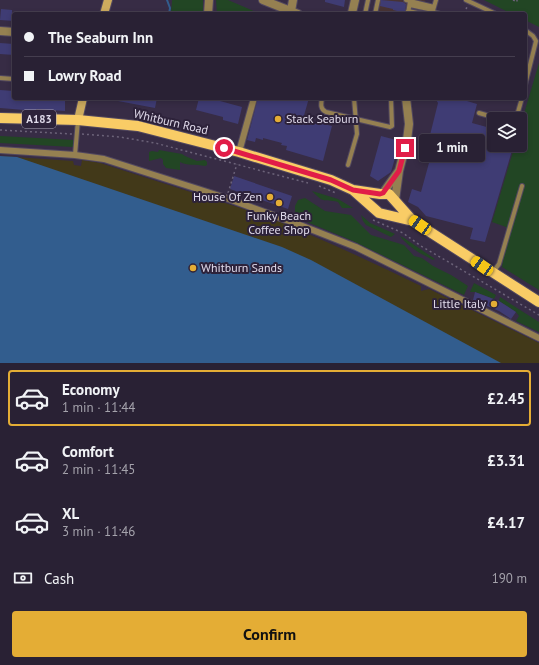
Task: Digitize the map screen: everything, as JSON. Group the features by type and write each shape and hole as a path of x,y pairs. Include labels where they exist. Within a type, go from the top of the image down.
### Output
{"main road":[{"path":"105,12 108,0"},
{"path":"78,120 83,100"},
{"name":"Whitburn Road","path":"0,118 78,120 138,126 239,152 331,180 353,190"},
{"name":"A183","path":"353,190 389,194 413,220 539,302"},
{"name":"A183","path":"353,190 376,214 413,220"},
{"path":"381,194 374,201 376,214 390,214 395,209 395,201"}],"street":[{"path":"208,12 209,0"},
{"path":"263,0 278,10 289,12"},
{"path":"293,0 294,12"},
{"path":"352,12 355,0"},
{"path":"0,31 12,32"},
{"path":"239,152 253,100"},
{"path":"395,201 399,171 407,140 409,124 406,100"},
{"path":"0,150 76,155 104,159 226,198 300,224 356,247 539,338"},
{"path":"381,194 399,171"}],"lane":[{"path":"365,12 368,0"},
{"path":"375,12 378,0"},
{"path":"408,12 409,2 433,11 436,0"},
{"path":"466,0 474,1 493,12"},
{"path":"527,32 533,36 536,41 527,77"},
{"path":"0,78 12,79"},
{"path":"322,100 321,105 323,110 388,127 392,126 393,121 391,100"},
{"path":"348,165 356,134 354,100"},
{"path":"518,112 521,100"},
{"path":"479,113 487,115"},
{"path":"76,155 78,120"},
{"path":"493,273 499,264 522,186"}],"path":[{"path":"513,0 517,2 517,0"},
{"path":"0,130 120,137 155,143 309,183"},
{"path":"226,198 237,164"},
{"path":"316,185 337,193"},
{"path":"376,214 374,221 403,233 421,246 539,315"}],"shaded area":[{"path":"375,0 425,0 422,12 374,12"}],"green space":[{"path":"172,0 203,0 203,12 171,12"},
{"path":"216,0 228,0 256,12 217,12"},
{"path":"484,0 539,0 539,27 527,21 527,12 508,12"},
{"path":"539,63 539,290 502,267 506,227 492,222 513,152 527,152 527,112 524,112"},
{"path":"0,136 74,140 73,147 0,143"},
{"path":"159,150 182,154 197,161 205,160 207,165 205,166 180,162 180,170 166,168 161,158 149,161 149,152 158,152"},
{"path":"312,191 338,199 353,208 342,208 338,202 322,200"},
{"path":"305,198 325,211 351,215 371,235 404,245 414,256 422,258 468,286 464,295 353,241 295,217 295,206 298,200"},
{"path":"361,215 370,223 395,234 391,237 366,225"},
{"path":"400,236 435,259 433,260 415,250"},
{"path":"474,283 496,295 494,299 475,292 470,292"},
{"path":"500,297 539,322 539,332 516,321 519,316 516,312 499,301"}],"sand":[{"name":"Whitburn Sands","path":"0,156 73,161 74,165 81,166 82,160 100,163 250,211 253,217 260,214 301,231 421,286 421,291 429,289 539,343 539,363 0,363"}],"water":[{"name":"Whitburn Sands","path":"0,156 17,157 282,247 311,260 501,363 0,363"}],"building":[{"path":"325,0 345,0 344,7 325,2"},
{"path":"381,0 403,2 406,4 405,12 380,6"},
{"path":"1,9 12,10 12,21 0,20"},
{"path":"0,43 12,44 12,55 0,54"},
{"path":"0,90 12,91 12,100 65,100 65,111 36,109 36,111 0,108"},
{"path":"118,100 157,100 155,108"},
{"path":"198,100 216,100 242,107 238,124 223,120 223,117 196,110"},
{"name":"Stack Seaburn","path":"257,100 308,100 303,119 332,126 323,161 286,150 287,146 281,145 282,143 263,138 263,140 256,138 255,142 247,140"},
{"path":"436,100 464,100 477,104 472,123 487,127 487,152 512,152 485,242 470,239 473,228 426,216 418,207 408,202 412,189 421,192 435,141 429,139 438,103"},
{"path":"381,136 400,141 391,172 378,181 370,176"},
{"path":"234,176 292,196 288,209 230,189"},
{"path":"475,292 499,301 516,312 511,319 499,311 473,300"}],"waterway":[{"path":"167,0 170,8 169,12"}],"place":[{"name":"Stack Seaburn","path":"278,119"},
{"name":"House Of Zen","path":"270,197"},
{"name":"Funky Beach Coffee Shop","path":"279,203"},
{"name":"Whitburn Sands","path":"193,268"},
{"name":"Little Italy","path":"494,304"}],"route":[{"path":"224,148 331,180 353,190 380,194 383,193 399,171 405,148"}]}
